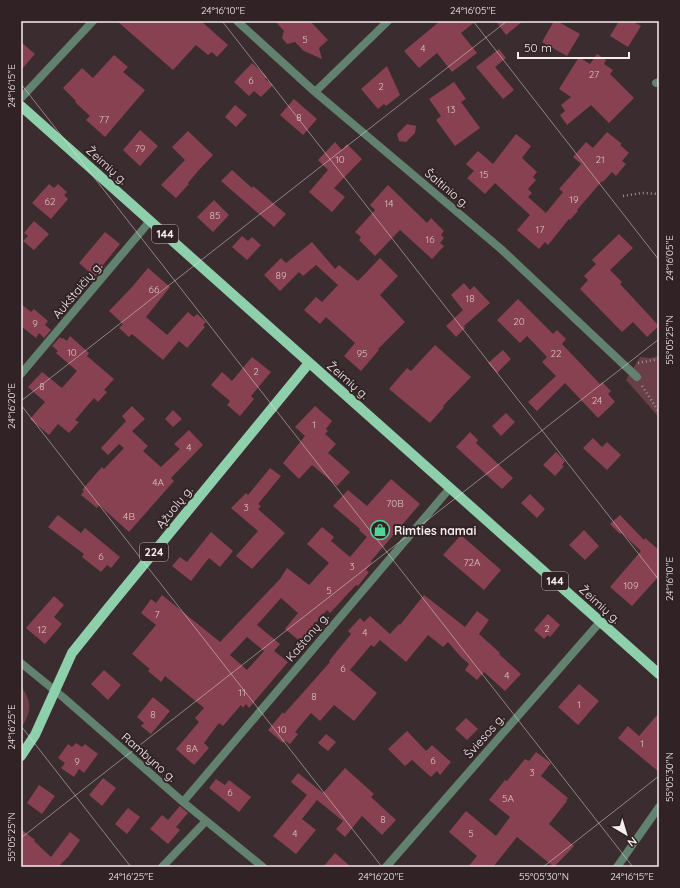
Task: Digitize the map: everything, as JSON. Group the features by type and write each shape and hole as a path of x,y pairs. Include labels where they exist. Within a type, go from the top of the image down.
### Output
{"main road":[{"name":"Žeimių g.","path":"21,106 659,674"},
{"name":"Ąžuolų g.","path":"21,756 35,734 56,691 72,653 309,363"}],"street":[{"path":"21,98 93,21"},
{"name":"Šaltinio g.","path":"237,21 315,92 501,249 637,377"},
{"path":"315,92 388,21"},
{"name":"Aukštaičių g.","path":"21,374 150,221"},
{"name":"Kaštonų g.","path":"183,802 450,488"},
{"name":"Šviesos g.","path":"386,867 600,622"},
{"name":"Rambyno g.","path":"21,664 56,691 183,802 263,867"},
{"path":"617,867 659,807"},
{"path":"162,867 206,821"}],"path":[{"path":"623,196 642,193 659,194"},
{"path":"625,365 659,359"},
{"path":"637,377 659,412"}],"shaded area":[{"path":"659,356 659,420 657,415 626,380 640,357 650,358"},
{"path":"21,687 29,702 29,713 21,728"}],"building":[{"path":"117,21 201,21 228,45 217,57 212,52 208,55 196,45 173,70"},
{"path":"275,21 310,21 328,40 319,48 322,59 304,51 295,42 287,44 282,38 284,31"},
{"path":"440,21 476,21 461,33 477,53 452,72 437,53 419,68 404,51"},
{"path":"496,21 523,21 506,35"},
{"path":"554,21 557,21 580,34 567,56 542,42"},
{"path":"619,21 632,21 641,26 628,47 610,36"},
{"path":"21,42 35,54 21,70"},
{"path":"499,49 506,58 495,67 514,90 503,99 476,67"},
{"path":"597,54 606,60 604,64 613,70 610,74 634,98 609,123 591,105 567,125 560,115 565,111 561,105 571,97 559,89 579,57 590,64"},
{"path":"114,55 128,67 123,72 145,90 105,137 86,120 90,116 63,88 82,68 93,78"},
{"path":"252,63 267,77 265,79 273,85 261,97 254,91 249,96 234,82"},
{"path":"387,66 400,95 386,106 384,104 378,109 361,89"},
{"path":"454,82 466,99 461,102 480,128 455,146 436,120 441,116 429,99"},
{"path":"294,99 317,119 303,135 280,115"},
{"path":"235,105 247,115 236,127 225,117"},
{"path":"407,124 416,126 415,133 406,142 399,141 397,134"},
{"path":"140,130 158,146 140,166 123,150"},
{"path":"188,131 213,155 176,198 161,185 185,160 172,147"},
{"path":"607,132 622,144 620,145 629,153 622,161 626,164 616,176 612,172 603,182 602,181 548,245 545,242 539,249 517,230 530,215 495,183 485,194 467,178 474,171 466,164 478,151 493,164 516,134 531,146 522,158 537,172 533,177 536,180 528,189 532,193 528,197 546,213 563,192 559,189 581,164 573,157 586,142 593,148"},
{"path":"335,142 342,150 347,144 362,159 334,188 345,197 332,212 309,192 328,170 318,160"},
{"path":"232,170 252,188 253,186 286,214 274,227 221,181"},
{"path":"49,184 54,188 58,184 67,192 64,195 68,199 51,219 32,203"},
{"path":"388,185 427,223 431,218 444,231 441,235 444,238 440,243 444,246 432,259 400,230 375,256 359,240 361,237 355,232 375,210 370,205"},
{"path":"214,200 229,215 213,232 197,217"},
{"path":"34,221 49,234 34,250 23,241 28,236 24,233"},
{"path":"105,232 120,244 103,265 105,266 95,277 79,263"},
{"path":"619,234 633,248 610,270 622,282 620,284 659,326 647,337 633,322 622,332 580,289 588,280 584,276 596,264 592,260"},
{"path":"242,236 248,241 252,237 261,245 247,260 232,247"},
{"path":"312,242 335,269 339,265 358,281 380,258 398,276 380,295 405,322 378,349 379,350 361,371 344,356 355,343 326,317 320,324 304,310 316,297 322,302 338,285 316,265 303,276 299,272 280,291 264,275 281,258 286,263"},
{"path":"148,268 170,287 146,317 167,335 188,312 194,317 197,314 206,322 203,325 205,327 187,348 179,341 163,360 132,334 129,337 119,328 123,324 109,311"},
{"path":"464,283 470,290 474,286 490,303 464,326 465,328 456,337 446,326 463,310 451,295"},
{"path":"518,299 553,334 557,330 566,339 562,344 600,384 602,382 611,391 608,394 615,402 598,418 565,383 537,411 528,402 556,376 542,362 547,357 527,336 520,343 497,320"},
{"path":"21,304 31,312 34,309 48,321 45,325 51,330 44,338 39,333 36,338 21,326"},
{"path":"70,336 89,353 87,356 114,379 104,390 107,392 98,402 94,398 75,420 79,422 69,433 58,424 49,435 30,419 45,402 28,387 42,372 62,388 77,371 56,353 58,351 52,346 60,337 67,341"},
{"path":"435,345 471,377 443,406 444,407 430,423 389,389 407,368 411,371"},
{"path":"503,350 511,359 497,373 488,363"},
{"path":"252,357 271,372 251,396 254,399 240,416 227,405 230,401 211,385 222,372 232,381"},
{"path":"132,406 145,419 132,431 148,446 143,451 161,467 180,449 174,444 189,430 203,445 171,478 174,481 129,532 99,505 97,508 81,495 84,491 82,490 102,467 104,469 124,448 119,444 108,455 101,448 126,421 122,416"},
{"path":"315,406 332,421 326,429 328,431 325,434 336,444 328,453 350,472 337,486 312,465 299,479 283,463 305,436 295,427"},
{"path":"173,410 182,419 173,427 165,419"},
{"path":"506,413 515,422 501,436 492,426"},
{"path":"470,432 478,440 476,443 513,478 502,489 456,447"},
{"path":"593,438 602,447 607,442 621,455 607,470 583,448"},
{"path":"556,452 565,461 562,465 564,466 555,476 543,465"},
{"path":"270,468 281,476 258,504 261,506 258,509 285,533 252,569 236,556 258,531 231,508 246,493 248,495"},
{"path":"391,479 420,504 371,561 372,562 366,570 369,572 358,586 356,585 330,613 327,610 311,628 313,630 302,643 285,629 298,613 281,598 257,625 280,644 274,651 288,662 249,708 246,704 243,708 241,705 223,726 219,723 204,743 209,748 194,765 176,749 199,722 195,718 204,708 165,676 161,682 148,671 150,669 132,654 156,625 141,613 151,599 156,603 162,595 220,642 280,579 287,568 309,585 329,563 307,544 322,527 334,537 331,541 350,557 367,537 333,506 348,490 367,506","holes":["247,637 264,651 247,670 230,655"]},
{"path":"530,494 545,509 537,518 521,503"},
{"path":"58,515 81,533 85,528 120,557 111,568 107,565 101,572 82,557 84,554 48,527"},
{"path":"620,515 644,540 645,538 659,550 659,576 632,606 610,587 641,551 610,524"},
{"path":"584,530 599,546 585,560 569,545"},
{"path":"211,532 233,551 220,567 209,558 191,581 172,566 180,557 187,562"},
{"path":"461,535 501,570 484,590 443,555"},
{"path":"424,595 465,627 477,611 489,620 479,634 521,674 505,691 484,672 477,680 465,670 469,664 448,642 443,647 428,635 406,662 380,640 374,647 371,645 350,670 377,693 354,721 334,705 320,721 311,713 295,732 298,734 290,744 285,741 283,743 268,730 330,662 329,661 351,634 348,631 360,618 364,622 370,616 390,634 399,624 400,625"},
{"path":"54,596 64,605 54,617 62,624 45,644 26,628"},
{"path":"548,614 560,625 550,637 548,635 544,639 534,630"},
{"path":"104,670 121,685 108,700 91,684"},
{"path":"579,684 599,701 578,725 558,707"},
{"path":"153,697 170,711 151,734 141,726 144,723 137,717"},
{"path":"659,713 659,772 618,738 628,726 639,736"},
{"path":"466,718 478,729 467,740 455,729"},
{"path":"407,731 426,751 432,745 451,762 440,775 437,771 431,777 412,760 405,766 388,749"},
{"path":"326,734 336,742 328,751 318,743"},
{"path":"76,743 82,747 85,744 98,754 84,773 79,769 74,777 61,768 65,763 58,758 68,744 72,747"},
{"path":"536,752 551,763 541,776 568,798 549,824 574,846 554,867 517,837 493,867 468,867 477,856 449,832 466,811 496,836 510,817 489,800 525,759 529,761"},
{"path":"345,768 374,794 371,797 396,820 382,835 362,816 345,837 336,829 343,821 317,800 302,819 316,830 296,854 273,836 307,795 291,782 298,773 323,793"},
{"path":"103,778 116,788 102,806 89,795"},
{"path":"216,779 225,785 229,780 251,797 239,812 209,788"},
{"path":"39,785 55,796 42,814 27,803"},
{"path":"180,806 188,813 176,827 180,830 168,844 150,829 162,815 168,820"},
{"path":"128,808 140,817 127,834 115,824"},
{"path":"21,829 35,840 34,841 51,857 70,832 80,840 68,857 60,865 62,867 21,867"},
{"path":"335,853 351,867 323,867"}],"place":[{"name":"Rimties namai","path":"380,530"}]}
